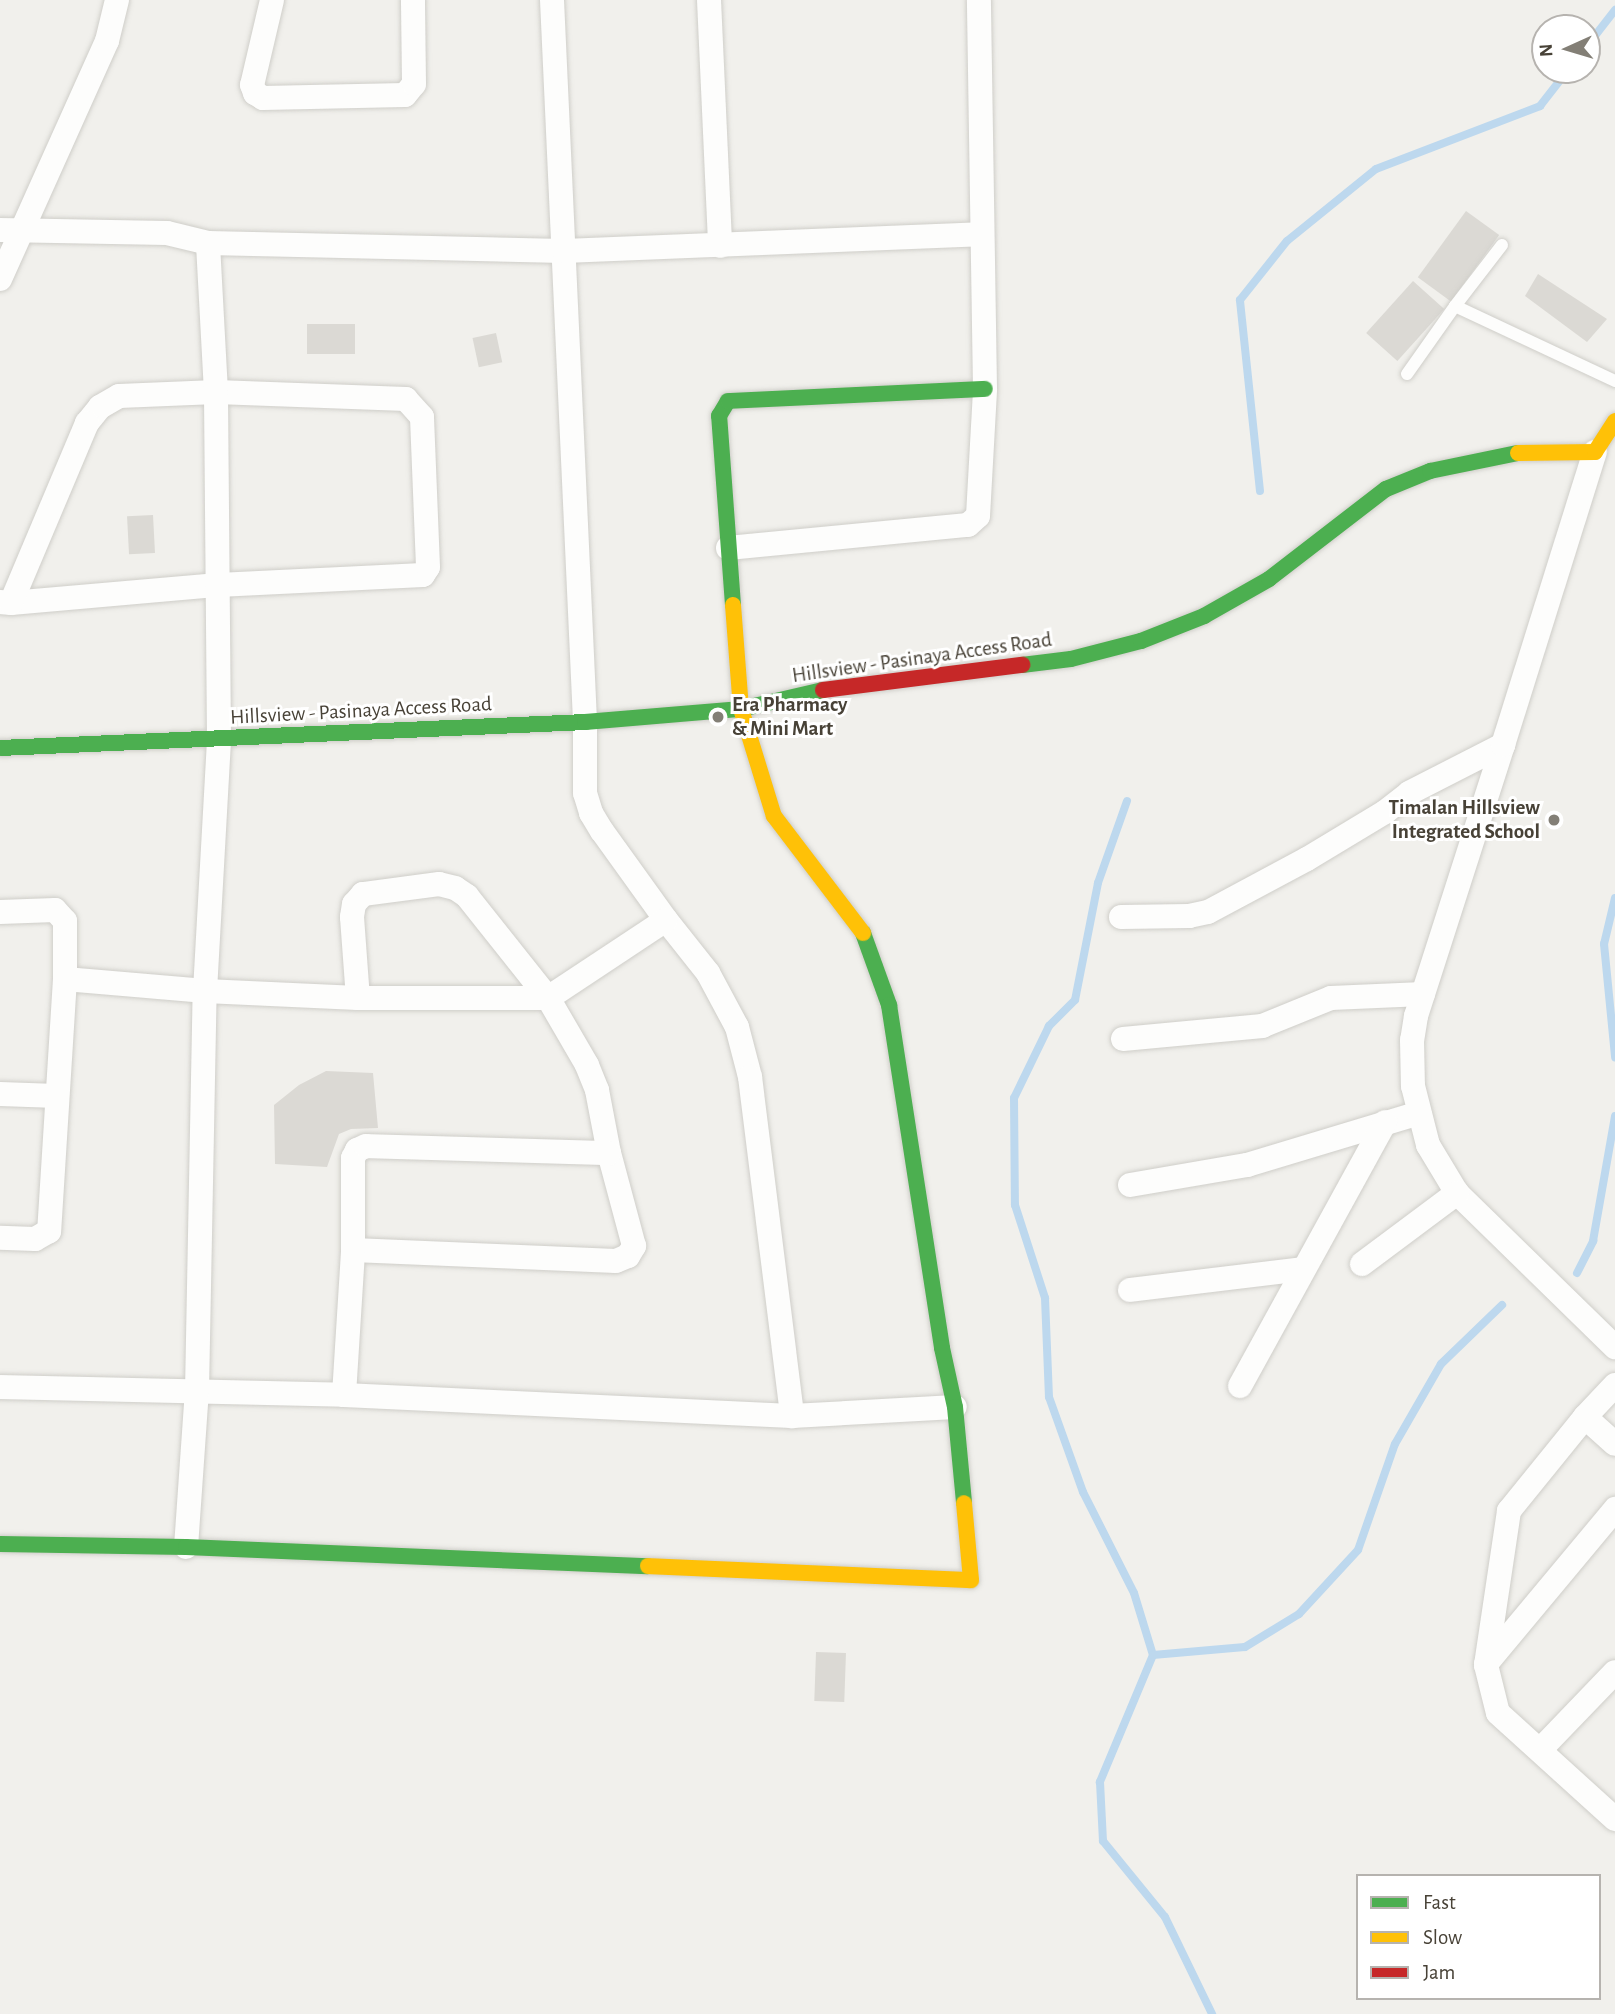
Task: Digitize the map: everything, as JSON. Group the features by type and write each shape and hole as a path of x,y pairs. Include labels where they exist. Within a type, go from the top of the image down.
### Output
{"street":[{"path":"0,279 12,230 107,41 117,0"},
{"path":"272,0 252,85 255,93 263,98 405,95 414,84 413,0"},
{"path":"552,0 585,722 585,793 591,813 666,920 708,973 737,1027 750,1077 792,1416"},
{"path":"709,0 720,246"},
{"path":"728,548 974,522 978,516 985,389 980,234 979,0"},
{"path":"12,230 167,233 208,243 564,251 980,234"},
{"path":"186,1547 197,1391 205,991 219,739 216,392 208,243"},
{"path":"0,1544 186,1547 971,1580 955,1407 940,1335 888,1005 864,934 775,816 741,709 719,416 728,401 985,389"},
{"path":"216,392 406,400 416,407 422,417 428,567 423,575 412,578 218,585 6,602 87,423 100,407 119,396 216,392"},
{"path":"1615,421 1595,452 1423,994 1412,1040 1413,1086 1427,1145 1457,1193 1615,1347"},
{"name":"Hillsview - Pasinaya Access Road","path":"0,748 585,722 741,709 829,690 1071,659 1141,641 1204,616 1269,579 1386,489 1430,471 1527,452 1595,452"},
{"path":"1121,917 1189,916 1208,912 1307,859 1409,793 1503,745"},
{"path":"353,1250 616,1261 628,1256 634,1246 609,1153 597,1090 587,1065 548,998 467,897 455,888 439,884 377,890 363,894 354,904 352,917 358,998"},
{"path":"0,912 55,910 61,913 65,921 65,979 49,1231 35,1238 0,1238"},
{"path":"65,979 205,991 358,998 548,998 666,920"},
{"path":"1123,1039 1262,1026 1331,998 1423,994"},
{"path":"0,1094 57,1096"},
{"path":"1130,1185 1247,1165 1419,1113"},
{"path":"1240,1386 1385,1122"},
{"path":"344,1395 353,1250 353,1158 358,1150 366,1146 609,1153"},
{"path":"1362,1264 1457,1193"},
{"path":"1130,1290 1303,1269"},
{"path":"1615,1385 1585,1417 1509,1511 1486,1665 1499,1713 1615,1819"},
{"path":"0,1387 344,1395 792,1416 955,1407"},
{"path":"1585,1417 1615,1444"},
{"path":"1486,1665 1615,1509"},
{"path":"1540,1750 1615,1672"}],"lane":[{"path":"1407,374 1502,245"},
{"path":"1455,306 1615,381"}],"building":[{"path":"1466,211 1499,235 1451,301 1418,277"},
{"path":"1538,274 1607,319 1587,342 1525,296"},
{"path":"1413,281 1444,309 1397,361 1366,333"},
{"path":"307,324 355,324 355,354 307,354"},
{"path":"496,333 502,362 479,367 473,338"},
{"path":"153,515 155,553 129,554 127,516"},
{"path":"326,1071 373,1073 378,1128 351,1129 339,1134 327,1167 275,1164 274,1105 299,1085"},
{"path":"816,1652 846,1653 844,1702 814,1701"}],"waterway":[{"path":"1601,28 1615,10"},
{"path":"1260,491 1240,300 1287,241 1376,169 1540,106 1557,84"},
{"path":"1127,801 1098,883 1075,1000 1049,1026 1014,1098 1015,1205 1045,1298 1049,1397 1083,1492 1134,1593 1153,1655 1100,1782 1103,1841 1165,1917 1212,2014"},
{"path":"1615,898 1604,944 1615,1057"},
{"path":"1577,1273 1593,1241 1615,1116"},
{"path":"1153,1655 1245,1647 1299,1614 1358,1550 1395,1444 1441,1364 1502,1305"}],"traffic: fast":[{"path":"733,605 719,416 728,401 985,389"},
{"path":"1022,665 1071,659 1141,641 1204,616 1269,579 1386,489 1430,471 1518,453"},
{"path":"0,748 585,722 741,709 823,690"},
{"path":"863,933 889,1005 942,1348 955,1407 964,1503"},
{"path":"0,1544 186,1547 648,1566"}],"traffic: slow":[{"path":"1518,453 1595,452 1615,421"},
{"path":"733,605 741,709 774,816 863,933"},
{"path":"648,1566 971,1580 964,1503"}],"traffic: jam":[{"path":"823,690 1022,665"}],"place":[{"name":"Era Pharmacy & Mini Mart","path":"718,717"},
{"name":"Timalan Hillsview Integrated School","path":"1554,820"}]}
